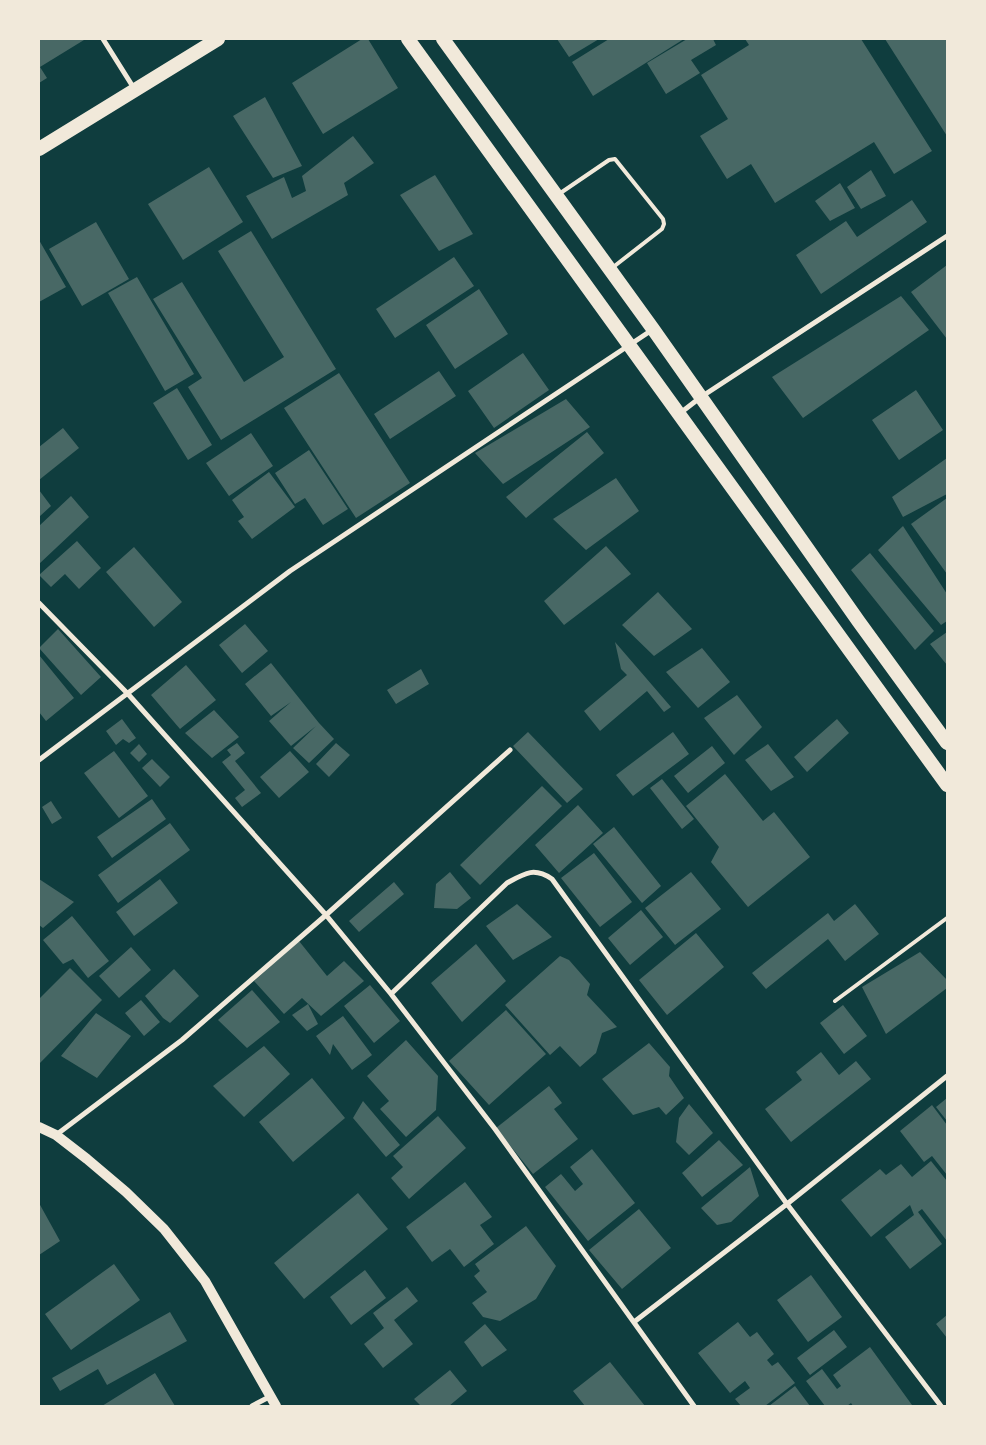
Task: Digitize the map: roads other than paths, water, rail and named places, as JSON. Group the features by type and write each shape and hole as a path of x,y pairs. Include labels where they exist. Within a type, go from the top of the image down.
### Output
{"highway":[{"path":"39,149 218,39"},
{"path":"408,39 947,785"},
{"path":"443,39 702,397 859,622 947,743"}],"main road":[{"path":"39,1127 56,1135 126,1192 164,1229 205,1281 276,1406"}],"street":[{"path":"103,39 135,90"},
{"path":"679,414 947,236"},
{"path":"39,760 290,571 653,329"},
{"path":"39,603 128,694 326,915 391,994 495,1129 694,1406"},
{"path":"56,1135 182,1040 326,915 510,750"},
{"path":"391,994 508,882 520,875 533,871 544,873 552,879 787,1204 941,1406"},
{"path":"634,1322 787,1204 947,1076"},
{"path":"252,1406 271,1396"}],"lane":[{"path":"557,196 609,160 615,159 663,219 662,229 610,270"},
{"path":"836,1001 947,918"}]}
